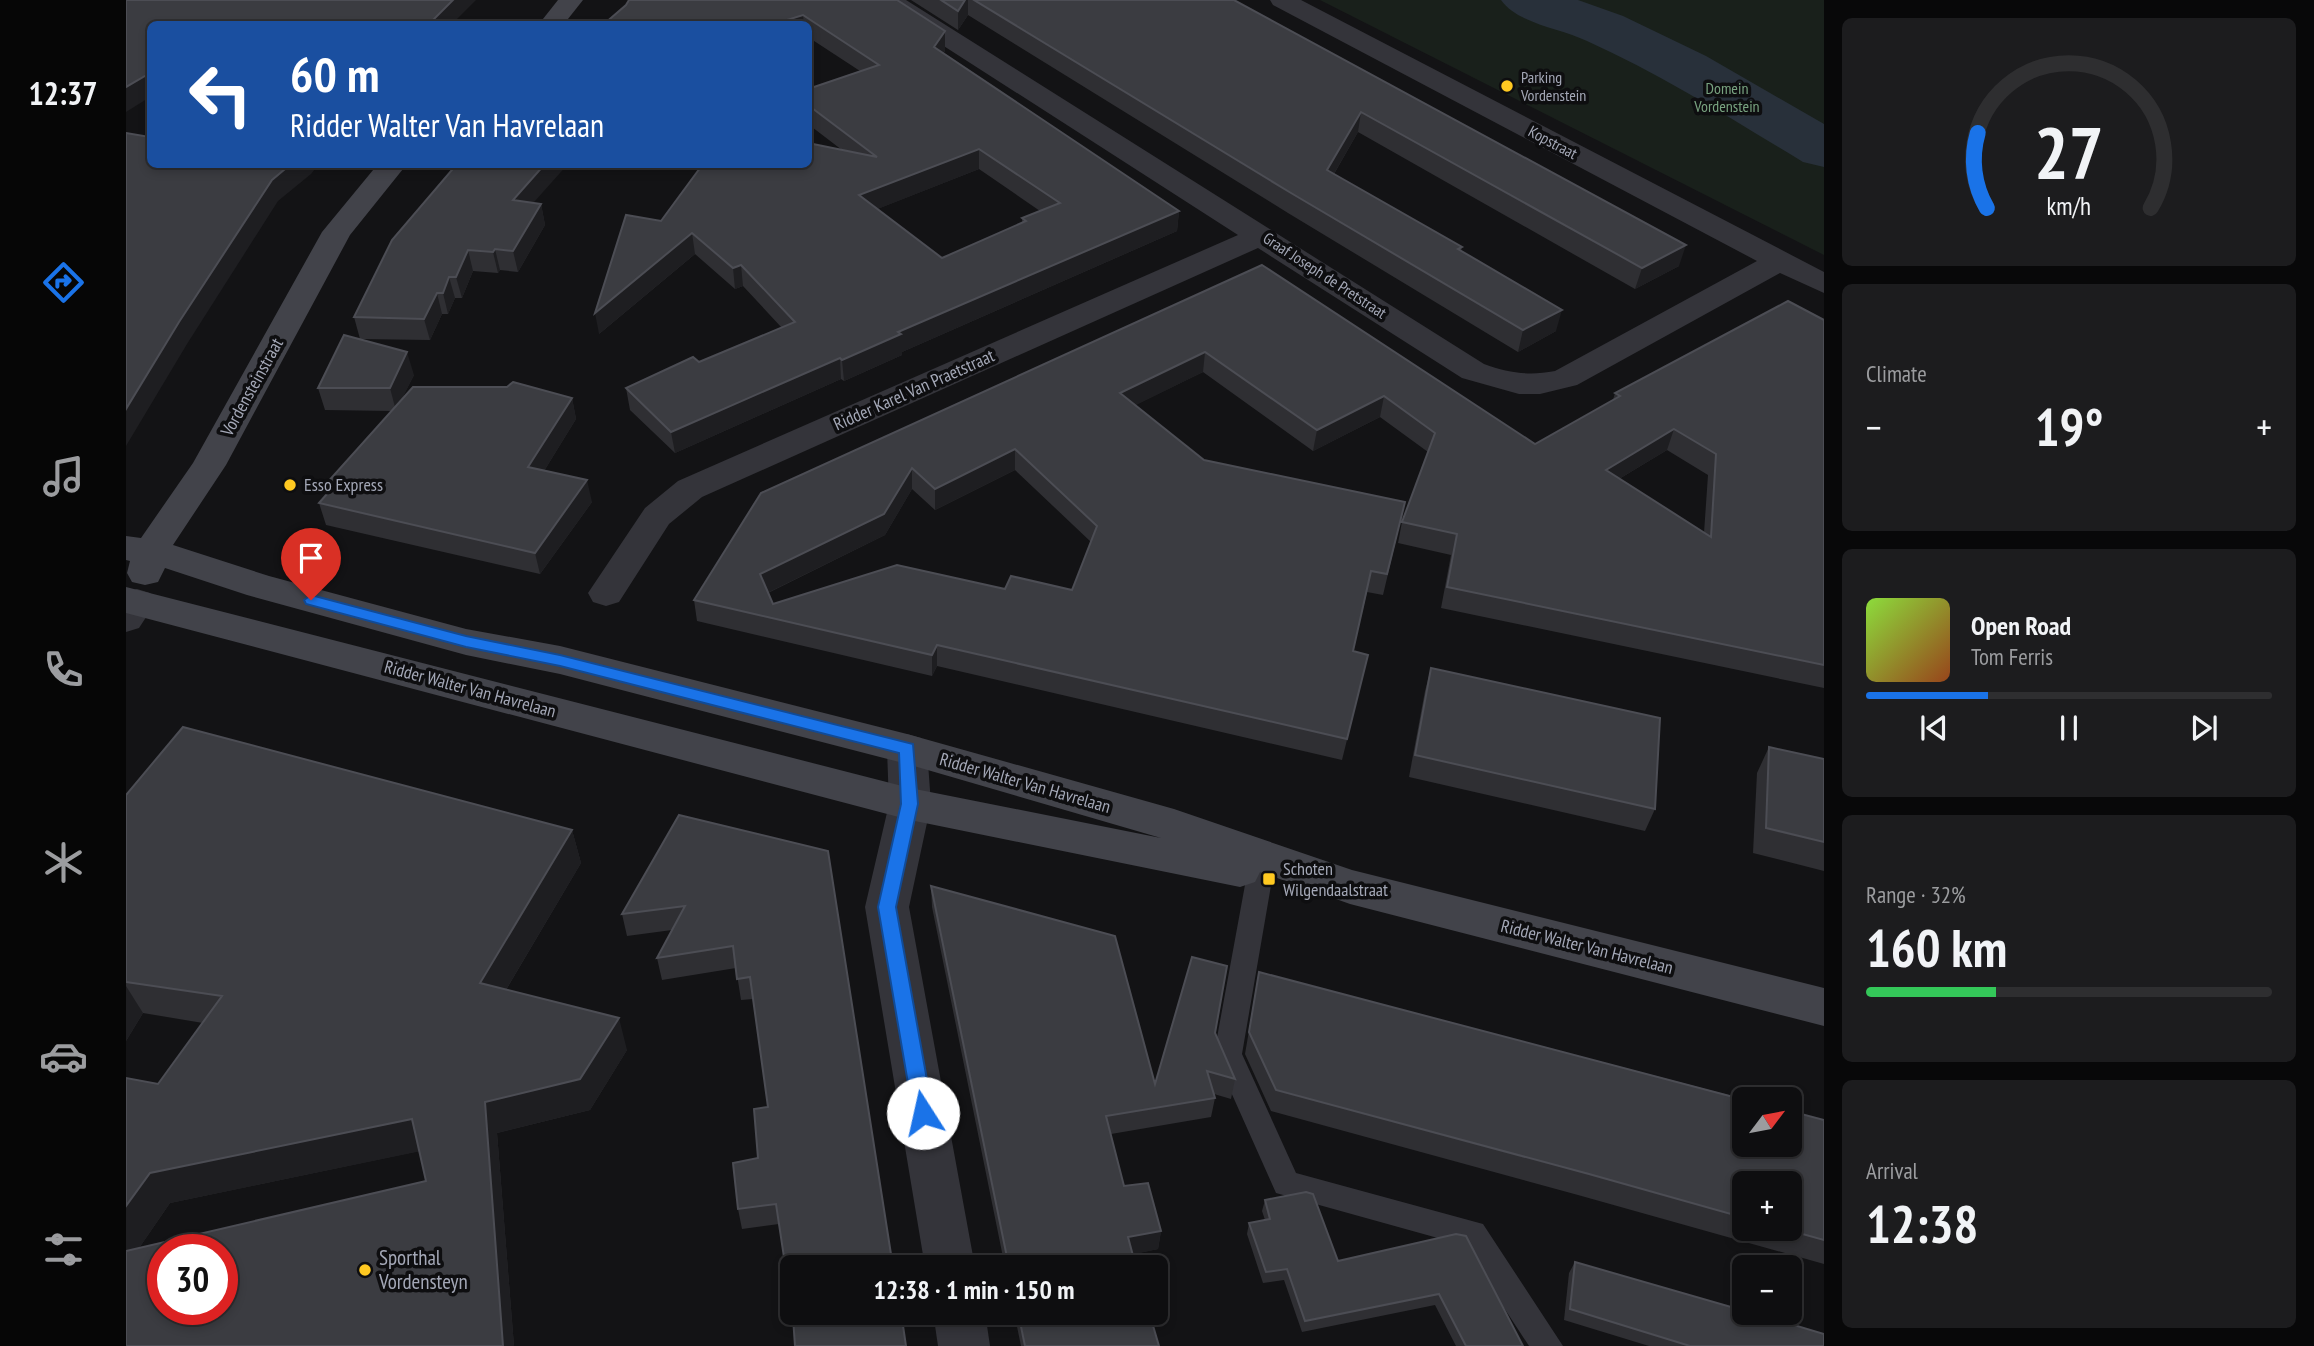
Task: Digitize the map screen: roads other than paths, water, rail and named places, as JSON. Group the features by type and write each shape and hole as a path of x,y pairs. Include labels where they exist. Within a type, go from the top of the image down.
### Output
{"main road":[{"path":"554,21 571,0"},
{"name":"Vordensteinstraat","path":"130,607 138,550 209,465 337,232 390,168"},
{"name":"Ridder Walter Van Havrelaan","path":"138,550 466,642 560,660 907,749 1174,825 1350,887 1824,1007"},
{"name":"Ridder Walter Van Havrelaan","path":"130,607 910,804 1260,874 1350,887"}],"street":[{"name":"Graaf Joseph de Pretstraat","path":"889,0 1473,371 1507,384 1535,386 1566,378 1779,261"},
{"name":"Kopstraat","path":"1282,0 1824,284"},
{"name":"Ridder Karel Van Praetstraat","path":"606,593 657,516 690,489 1262,235"},
{"path":"907,749 910,804 887,907 948,1255"},
{"path":"960,1325 964,1346"}],"lane":[{"path":"1260,874 1228,1054 1286,1184 1473,1234 1547,1346"}],"waterway":[{"path":"1528,0 1604,28 1686,68 1824,149"}],"place":[{"name":"Parking Vordenstein","path":"1507,86"},
{"name":"Esso Express","path":"290,485"},
{"name":"Schoten Wilgendaalstraat","path":"1269,879"},
{"name":"Sporthal Vordensteyn","path":"365,1270"}],"park label":[{"name":"Domein Vordenstein","path":"1727,97"}]}
